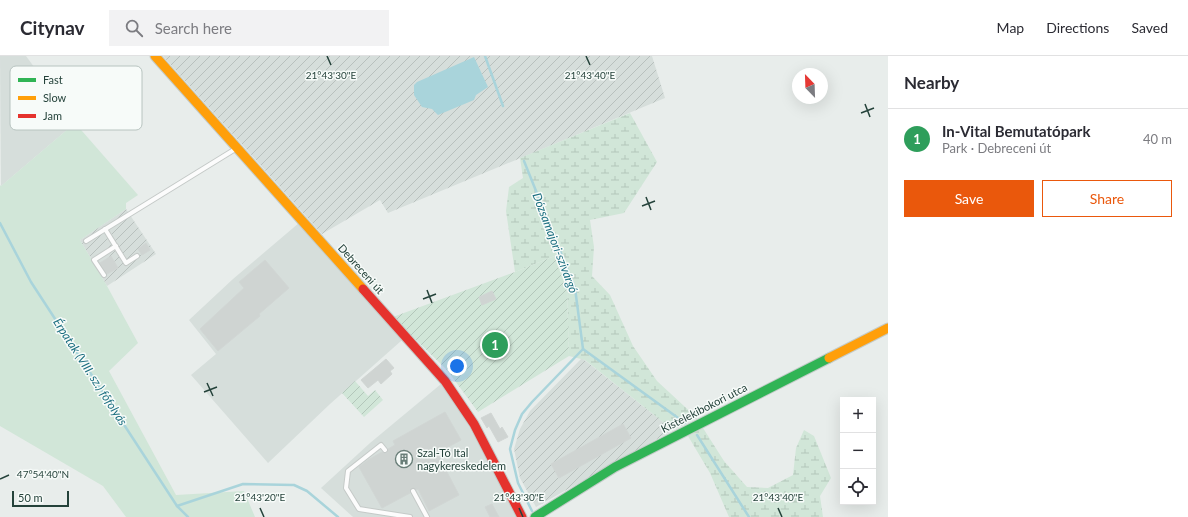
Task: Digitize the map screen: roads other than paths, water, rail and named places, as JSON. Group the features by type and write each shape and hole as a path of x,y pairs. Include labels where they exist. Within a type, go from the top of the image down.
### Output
{"street":[{"name":"Debreceni út","path":"155,56 445,381 474,424 522,517"},
{"name":"Kistelekibokori utca","path":"535,517 615,467 888,328"}],"lane":[{"path":"86,241 237,148"},
{"path":"105,229 126,263 137,256"},
{"path":"104,275 94,260 116,246"},
{"path":"385,450 381,445 348,471 346,488 359,509 410,517"},
{"path":"414,491 427,517"}],"water":[{"path":"474,57 488,87 476,95 474,100 438,115 432,109 422,107 414,95 414,85 417,82"}],"waterway":[{"name":"Dózsamajori-szivárgó","path":"485,56 503,106"},
{"name":"Dózsamajori-szivárgó","path":"524,161 575,288 583,349 532,402 522,414 515,430 510,449 518,483 532,511"},
{"name":"Érpatak (VIII. sz.) főfolyás","path":"0,223 31,282 177,506 188,517"},
{"path":"583,349 685,423"},
{"path":"697,435 749,517"},
{"name":"Dózsamajori-szivárgó","path":"177,506 243,484 294,485 307,491 338,517"}],"place":[{"name":"In-Vital Bemutatópark","path":"495,345"},
{"name":"Szal-Tó Ital nagykereskedelem","path":"404,459"}]}
